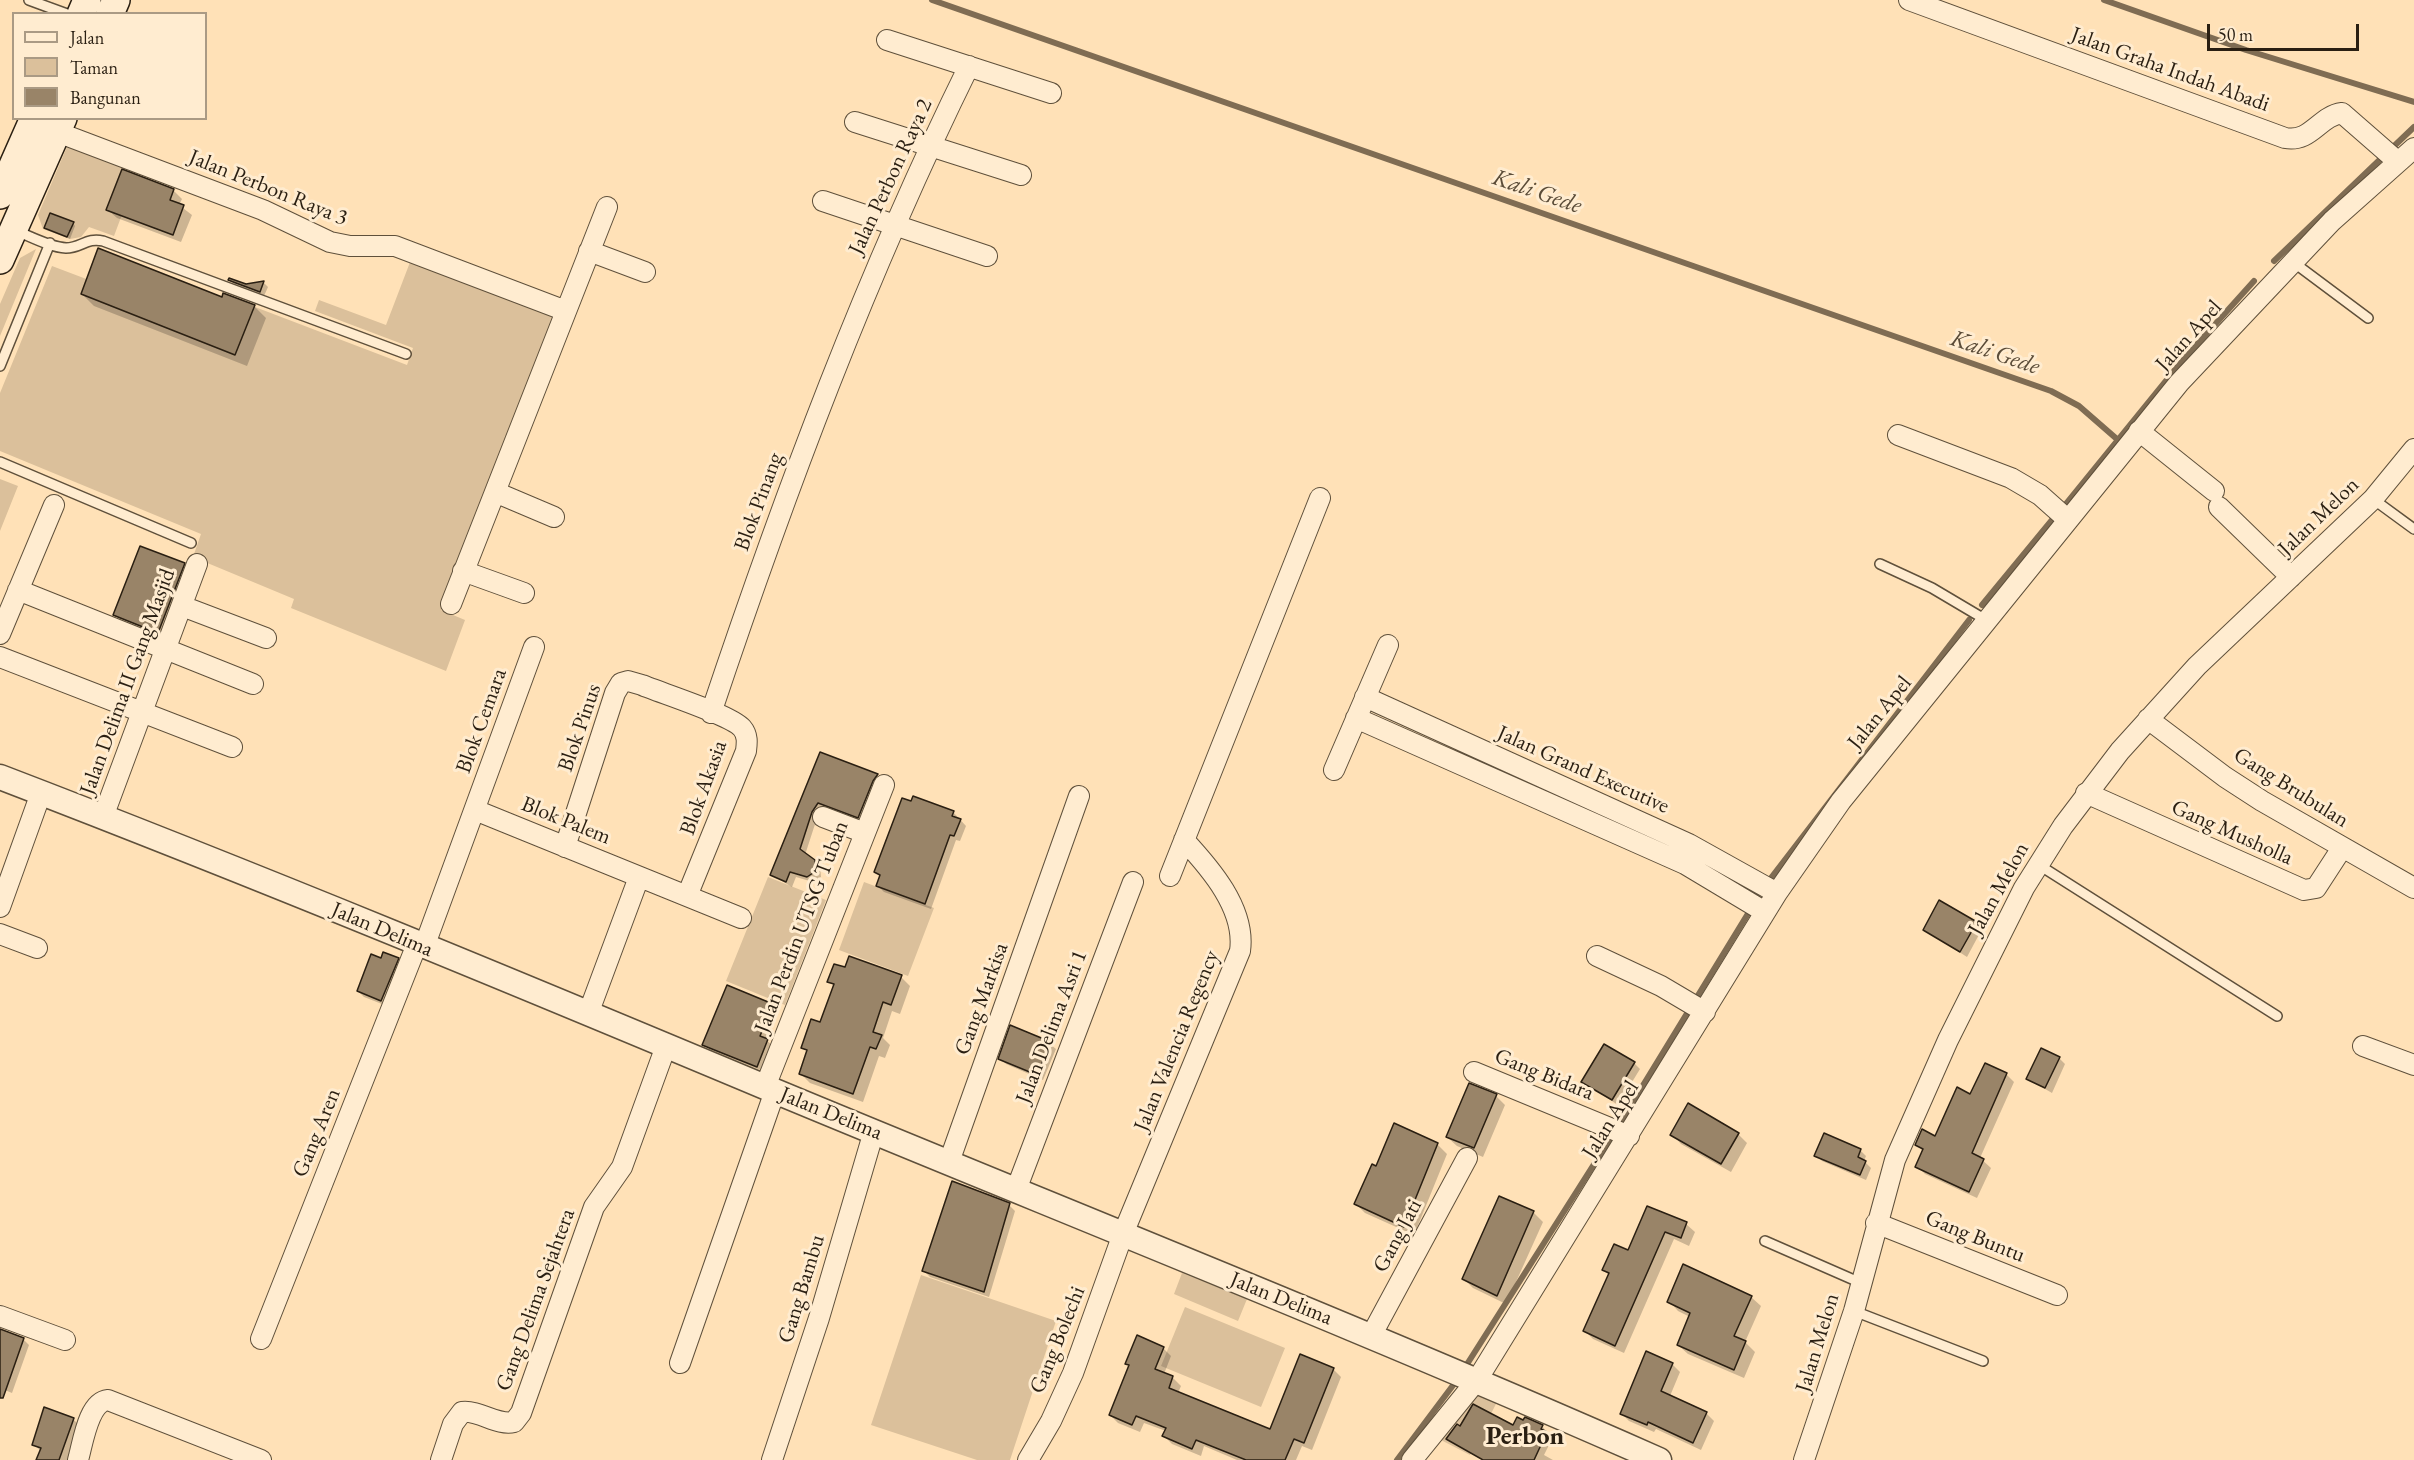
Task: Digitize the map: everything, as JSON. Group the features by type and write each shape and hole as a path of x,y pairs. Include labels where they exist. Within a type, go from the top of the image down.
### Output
{"main road":[{"path":"0,195 51,123"},
{"path":"0,260 6,227 51,123"}],"street":[{"name":"Jalan Graha Indah Abadi","path":"1909,0 2285,138 2294,140 2304,137 2334,115 2342,113 2390,155"},
{"path":"887,40 1051,93"},
{"name":"Jalan Perbon Raya 2","path":"858,309 930,146 969,66"},
{"path":"855,122 1021,175"},
{"name":"Jalan Perbon Raya 3","path":"51,123 263,210 330,242 350,246 394,246 566,310"},
{"name":"Jalan Apel","path":"1412,1460 1465,1375 1629,1136 1696,1006 1765,912 1841,801 2139,430 2219,337 2390,155 2414,148"},
{"path":"824,201 987,256"},
{"path":"451,604 606,207"},
{"path":"589,251 645,272"},
{"name":"Blok Pinang","path":"711,713 761,566 858,309"},
{"path":"2139,430 2217,499 2291,577"},
{"path":"1898,435 2011,477 2040,495 2067,519"},
{"name":"Jalan Melon","path":"1804,1460 1854,1311 1876,1223 1895,1160 1916,1109 1998,937 2039,865 2086,793 2148,720 2197,666 2373,499 2414,449"},
{"path":"495,492 554,517"},
{"path":"1170,876 1320,498"},
{"path":"0,634 54,505"},
{"name":"Jalan Delima II Gang Masjid","path":"103,817 197,564"},
{"path":"464,572 524,593"},
{"path":"18,590 253,684"},
{"path":"182,606 266,638"},
{"path":"1334,770 1388,645"},
{"name":"Blok Cemara","path":"421,946 475,810 534,647"},
{"path":"0,657 232,747"},
{"name":"Blok Pinus","path":"565,847 615,693 621,683 634,682 711,713"},
{"name":"Jalan Grand Executive","path":"1365,697 1689,844 1777,893"},
{"name":"Blok Akasia","path":"687,897 747,744 746,734 738,725 711,713"},
{"name":"Jalan Grand Executive","path":"1356,718 1685,864 1765,912"},
{"name":"Gang Brubulan","path":"2148,720 2225,777 2342,848 2414,888"},
{"path":"1527,794 1535,774"},
{"name":"Jalan Delima","path":"0,777 874,1131 1465,1375 1659,1460"},
{"name":"Jalan Perdin UTSG Tuban","path":"680,1363 770,1089 884,785"},
{"path":"1551,804 1560,785"},
{"path":"0,907 41,793"},
{"name":"Gang Musholla","path":"2086,793 2304,890 2316,888 2342,848"},
{"name":"Gang Markisa","path":"949,1162 1079,796"},
{"name":"Blok Palem","path":"475,810 639,877"},
{"path":"823,817 865,834"},
{"name":"Jalan Valencia Regency","path":"1123,1234 1240,951 1238,926 1226,897 1209,869 1184,840"},
{"path":"1732,891 1742,873"},
{"path":"588,1014 639,877 741,918"},
{"name":"Jalan Delima Asri 1","path":"1016,1190 1133,882"},
{"path":"0,934 37,948"},
{"name":"Gang Aren","path":"261,1339 421,946"},
{"path":"1597,956 1696,1006"},
{"name":"Gang Delima Sejahtera","path":"441,1460 453,1424 462,1412 471,1412 507,1424 514,1422 521,1413 594,1207 622,1167 666,1046"},
{"path":"2363,1046 2414,1065"},
{"name":"Gang Bidara","path":"1474,1072 1629,1136"},
{"name":"Gang Bambu","path":"772,1460 819,1318 874,1131"},
{"name":"Gang Jati","path":"1371,1336 1467,1158"},
{"name":"Gang Buntu","path":"1876,1223 2057,1295"},
{"name":"Gang Bolechi","path":"1028,1460 1073,1373 1123,1234"},
{"path":"0,1316 65,1340"},
{"path":"78,1460 94,1408 100,1401 108,1400 261,1460"}],"lane":[{"path":"29,0 62,12"},
{"path":"6,227 67,248 87,240 103,241 406,354"},
{"path":"0,366 50,243"},
{"path":"2292,261 2368,318"},
{"path":"0,462 191,543"},
{"path":"2373,499 2414,529"},
{"path":"1880,564 1932,588 1986,620"},
{"path":"2039,865 2277,1016"},
{"path":"1765,1241 1861,1283"},
{"path":"1854,1311 1983,1361"}],"green space":[{"path":"69,142 139,169 114,236 89,227 81,237 70,239 43,229 38,215"},
{"path":"36,249 0,336 0,304 20,258"},
{"path":"412,257 559,313 441,610 465,620 446,671 291,608 294,599 193,557 201,534 0,451 0,393 52,266 242,338 255,307 407,365 413,348 315,311 319,300 386,325"},
{"path":"0,479 18,486 0,531"},
{"path":"768,877 826,900 785,1005 726,981"},
{"path":"864,882 934,908 908,976 839,950"},
{"path":"1182,1273 1247,1299 1238,1321 1174,1294"},
{"path":"921,1275 1056,1321 1010,1460 977,1460 871,1425"},
{"path":"1185,1307 1285,1348 1261,1407 1161,1366"},
{"path":"1476,1395 1499,1398 1470,1455 1439,1439"}],"building":[{"path":"122,169 174,189 170,200 184,205 173,235 106,210"},
{"path":"50,213 74,222 67,237 44,228"},
{"path":"98,248 222,297 223,293 255,305 235,355 81,294"},
{"path":"229,278 246,284 264,281 260,292 228,280"},
{"path":"140,546 185,563 158,633 113,615"},
{"path":"820,752 878,774 858,818 818,803 812,812 800,849 815,860 816,871 807,877 790,872 786,882 770,875"},
{"path":"913,796 954,811 952,816 961,819 954,836 950,835 925,904 876,886 880,875 874,872 902,798 911,801"},
{"path":"1939,900 1977,922 1960,952 1923,930"},
{"path":"383,952 399,958 381,1001 357,991 371,954 381,958"},
{"path":"849,956 902,975 891,1005 883,1002 873,1032 882,1035 876,1049 870,1047 853,1094 799,1074 807,1050 801,1048 811,1019 820,1022 834,984 827,982 834,964 845,967"},
{"path":"727,985 773,1004 760,1036 768,1039 757,1067 702,1045"},
{"path":"1010,1025 1051,1042 1037,1075 998,1059"},
{"path":"1604,1044 1635,1062 1612,1100 1581,1082"},
{"path":"2041,1048 2060,1057 2045,1088 2026,1079"},
{"path":"1985,1063 2007,1073 1972,1153 1984,1159 1969,1192 1915,1167 1923,1149 1915,1145 1922,1129 1935,1136 1957,1087 1970,1094"},
{"path":"1469,1083 1497,1094 1474,1148 1446,1137"},
{"path":"1688,1103 1739,1133 1721,1164 1670,1135"},
{"path":"1394,1123 1438,1143 1404,1227 1354,1204 1372,1164 1376,1166"},
{"path":"1824,1133 1861,1149 1858,1157 1866,1161 1860,1175 1814,1156"},
{"path":"952,1181 1010,1203 984,1292 922,1271"},
{"path":"1499,1196 1534,1211 1497,1296 1462,1279"},
{"path":"1647,1206 1687,1222 1681,1238 1665,1232 1615,1346 1583,1331 1609,1273 1602,1270 1614,1244 1628,1250"},
{"path":"1683,1264 1752,1296 1734,1336 1746,1341 1734,1370 1677,1345 1690,1313 1667,1302"},
{"path":"0,1329 24,1338 3,1398 0,1398"},
{"path":"1137,1335 1164,1347 1155,1369 1173,1376 1169,1388 1270,1429 1300,1354 1334,1368 1304,1443 1294,1439 1285,1460 1246,1460 1196,1440 1192,1449 1162,1436 1166,1428 1136,1416 1132,1425 1109,1415 1129,1365 1125,1364"},
{"path":"1646,1351 1673,1363 1661,1391 1707,1412 1693,1443 1648,1422 1647,1425 1620,1414"},
{"path":"1473,1404 1513,1425 1517,1417 1523,1420 1525,1417 1543,1425 1541,1429 1547,1432 1534,1460 1483,1460 1446,1439 1457,1424 1460,1426"},
{"path":"44,1407 74,1418 59,1460 36,1460 41,1448 32,1445"}],"waterway":[{"name":"Kali Gede","path":"932,0 2051,391 2079,406 2118,440"},
{"name":"Kali Gede","path":"2104,0 2246,50 2414,102"},
{"path":"2274,261 2414,127"},
{"path":"2066,504 2183,360 2254,281"},
{"path":"1982,605 2052,520"},
{"path":"1771,878 1969,620"},
{"path":"1620,1123 1749,912"},
{"path":"1464,1369 1610,1139"},
{"path":"1397,1460 1457,1380"}],"district":[{"name":"Perbon","path":"1525,1437"}]}
